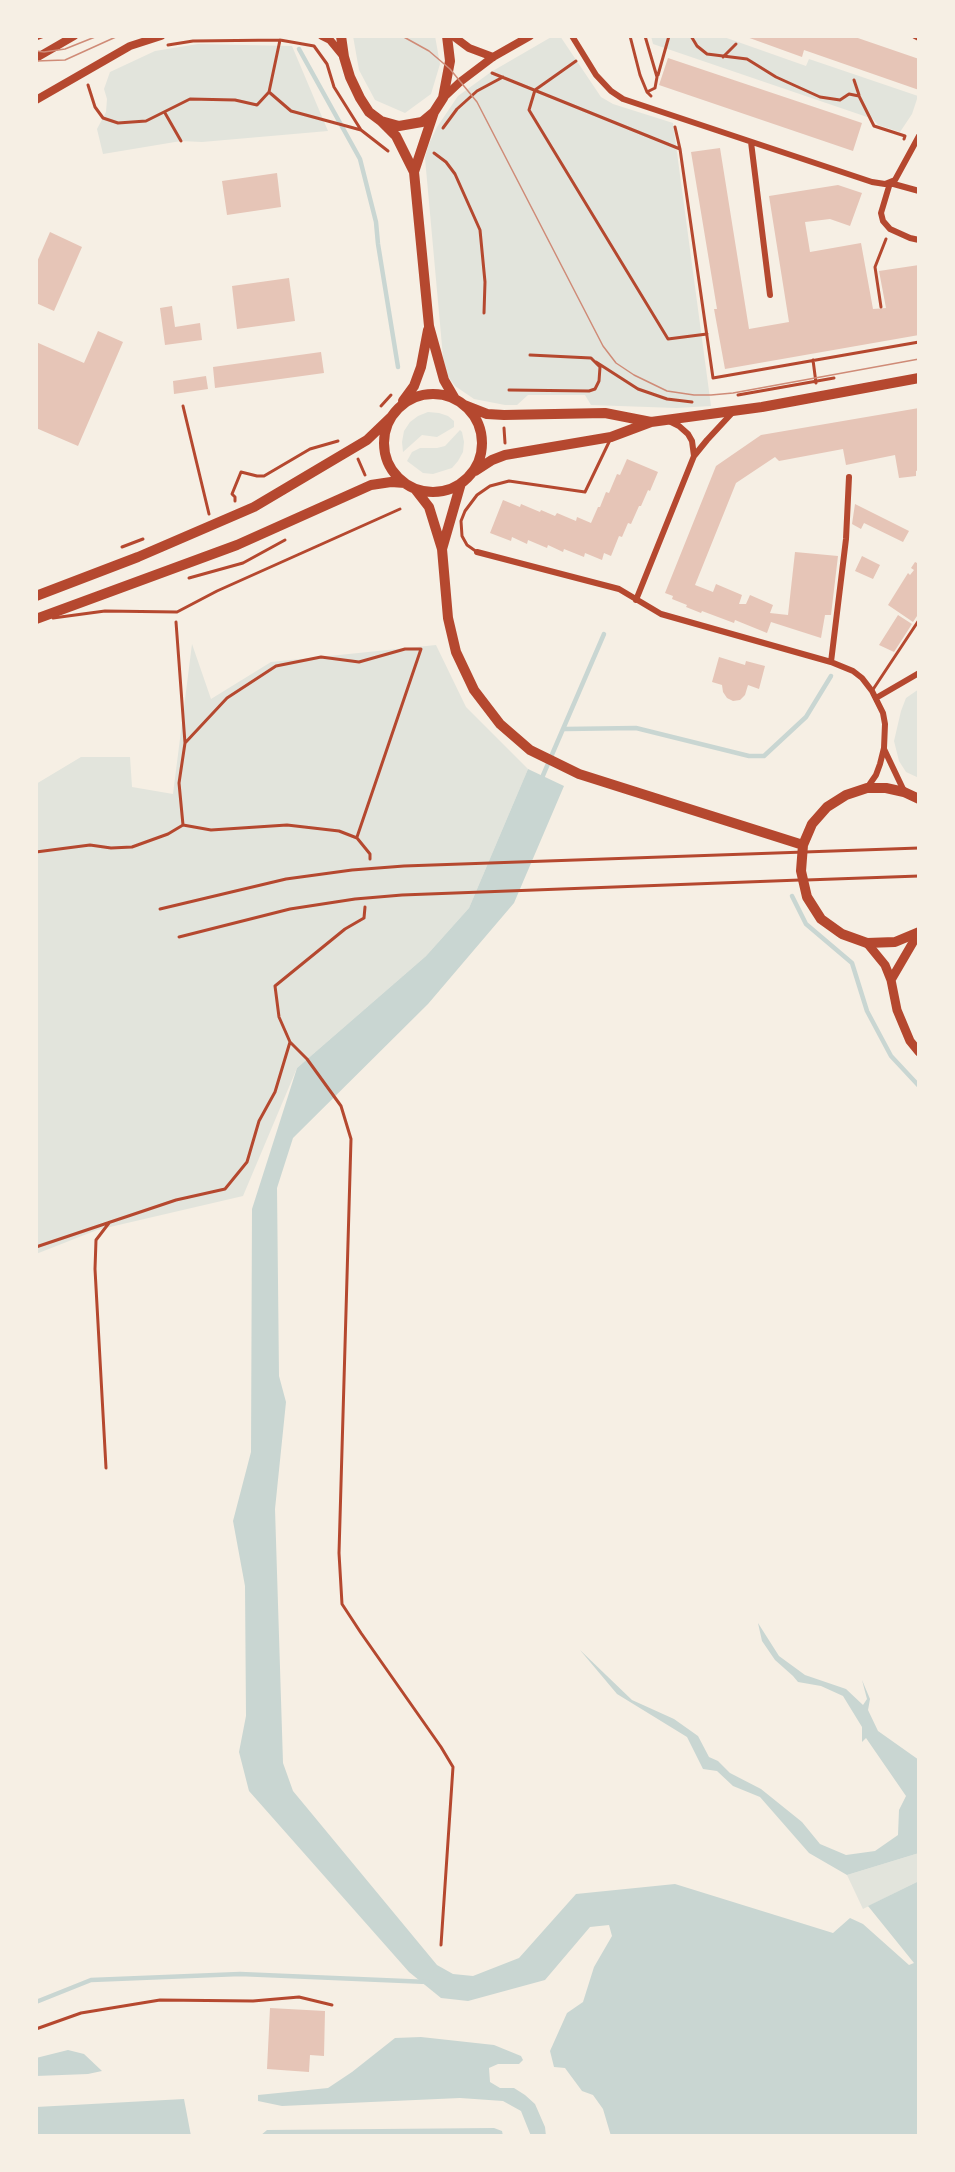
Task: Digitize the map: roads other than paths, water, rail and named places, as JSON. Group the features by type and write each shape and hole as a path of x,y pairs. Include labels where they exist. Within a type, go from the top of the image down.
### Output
{"main road":[{"path":"341,36 350,77 360,98 369,112 396,136 414,172 429,327 444,380 477,421 482,442 481,454 470,475"},
{"path":"381,121 399,126 409,125 422,122 434,112 443,98 450,61 447,36"},
{"path":"414,172 428,150 434,112"},
{"path":"429,327 421,367 414,386 394,413 384,437 384,448 391,468 405,483 416,489 439,492 461,483 482,465 505,455 611,437 651,422"},
{"path":"36,596 138,557 254,507 367,440 394,413 415,397 425,394 435,393 487,414 605,413 651,422 735,411 919,378"},
{"path":"36,620 237,545 371,486 391,482 405,483"},
{"path":"442,549 461,483"},
{"path":"416,489 429,507 442,549 449,627 465,672 489,712 531,751 579,774 803,844"},
{"path":"919,800 904,792 886,788 867,788 846,795 827,807 812,824 803,844 801,871 807,897 821,919 842,934 867,943 894,942 919,932"},
{"path":"891,981 919,932"},
{"path":"867,943 885,965 897,1010 910,1041 919,1052"}],"street":[{"path":"36,58 74,36"},
{"path":"36,100 129,46 161,36"},
{"path":"322,36 330,40 344,57"},
{"path":"453,36 469,48 493,57"},
{"path":"443,98 493,57 530,36"},
{"path":"572,36 596,75 610,91 623,99 880,184 890,183 919,191"},
{"path":"919,136 898,175 890,183 881,213 883,221 890,229 919,240"},
{"path":"751,142 770,295"},
{"path":"636,600 694,456 735,411"},
{"path":"668,421 679,426 688,434 692,441 694,456"},
{"path":"831,662 846,539 849,477"},
{"path":"477,552 619,590 661,614 831,662 858,675 876,698 885,724 884,748 876,775 867,788"},
{"path":"876,698 919,673"},
{"path":"884,748 904,792"}],"lane":[{"path":"477,552 467,545 462,536 465,511 477,495 490,486 509,481 585,492 611,437"},
{"path":"36,620 105,611 177,612 217,591 400,509"},
{"path":"872,691 919,620"},
{"path":"160,909 286,879 362,869 919,848"},
{"path":"179,937 290,909 355,899 402,895 919,876"}],"waterway":[{"path":"299,49 360,159 376,222 398,367"},
{"path":"541,780 604,634"},
{"path":"565,729 636,728 749,756 764,756 806,717 831,676"},
{"path":"792,896 806,924 852,963 867,1011 891,1056 919,1086"},
{"path":"36,2002 91,1980 240,1974 428,1982"}],"tram line":[{"path":"36,61 65,60 118,36"},
{"path":"402,36 429,51 450,69 477,102 603,346 616,363 634,375 667,391 711,395 919,359"},
{"path":"36,51 65,49 95,37"}]}
